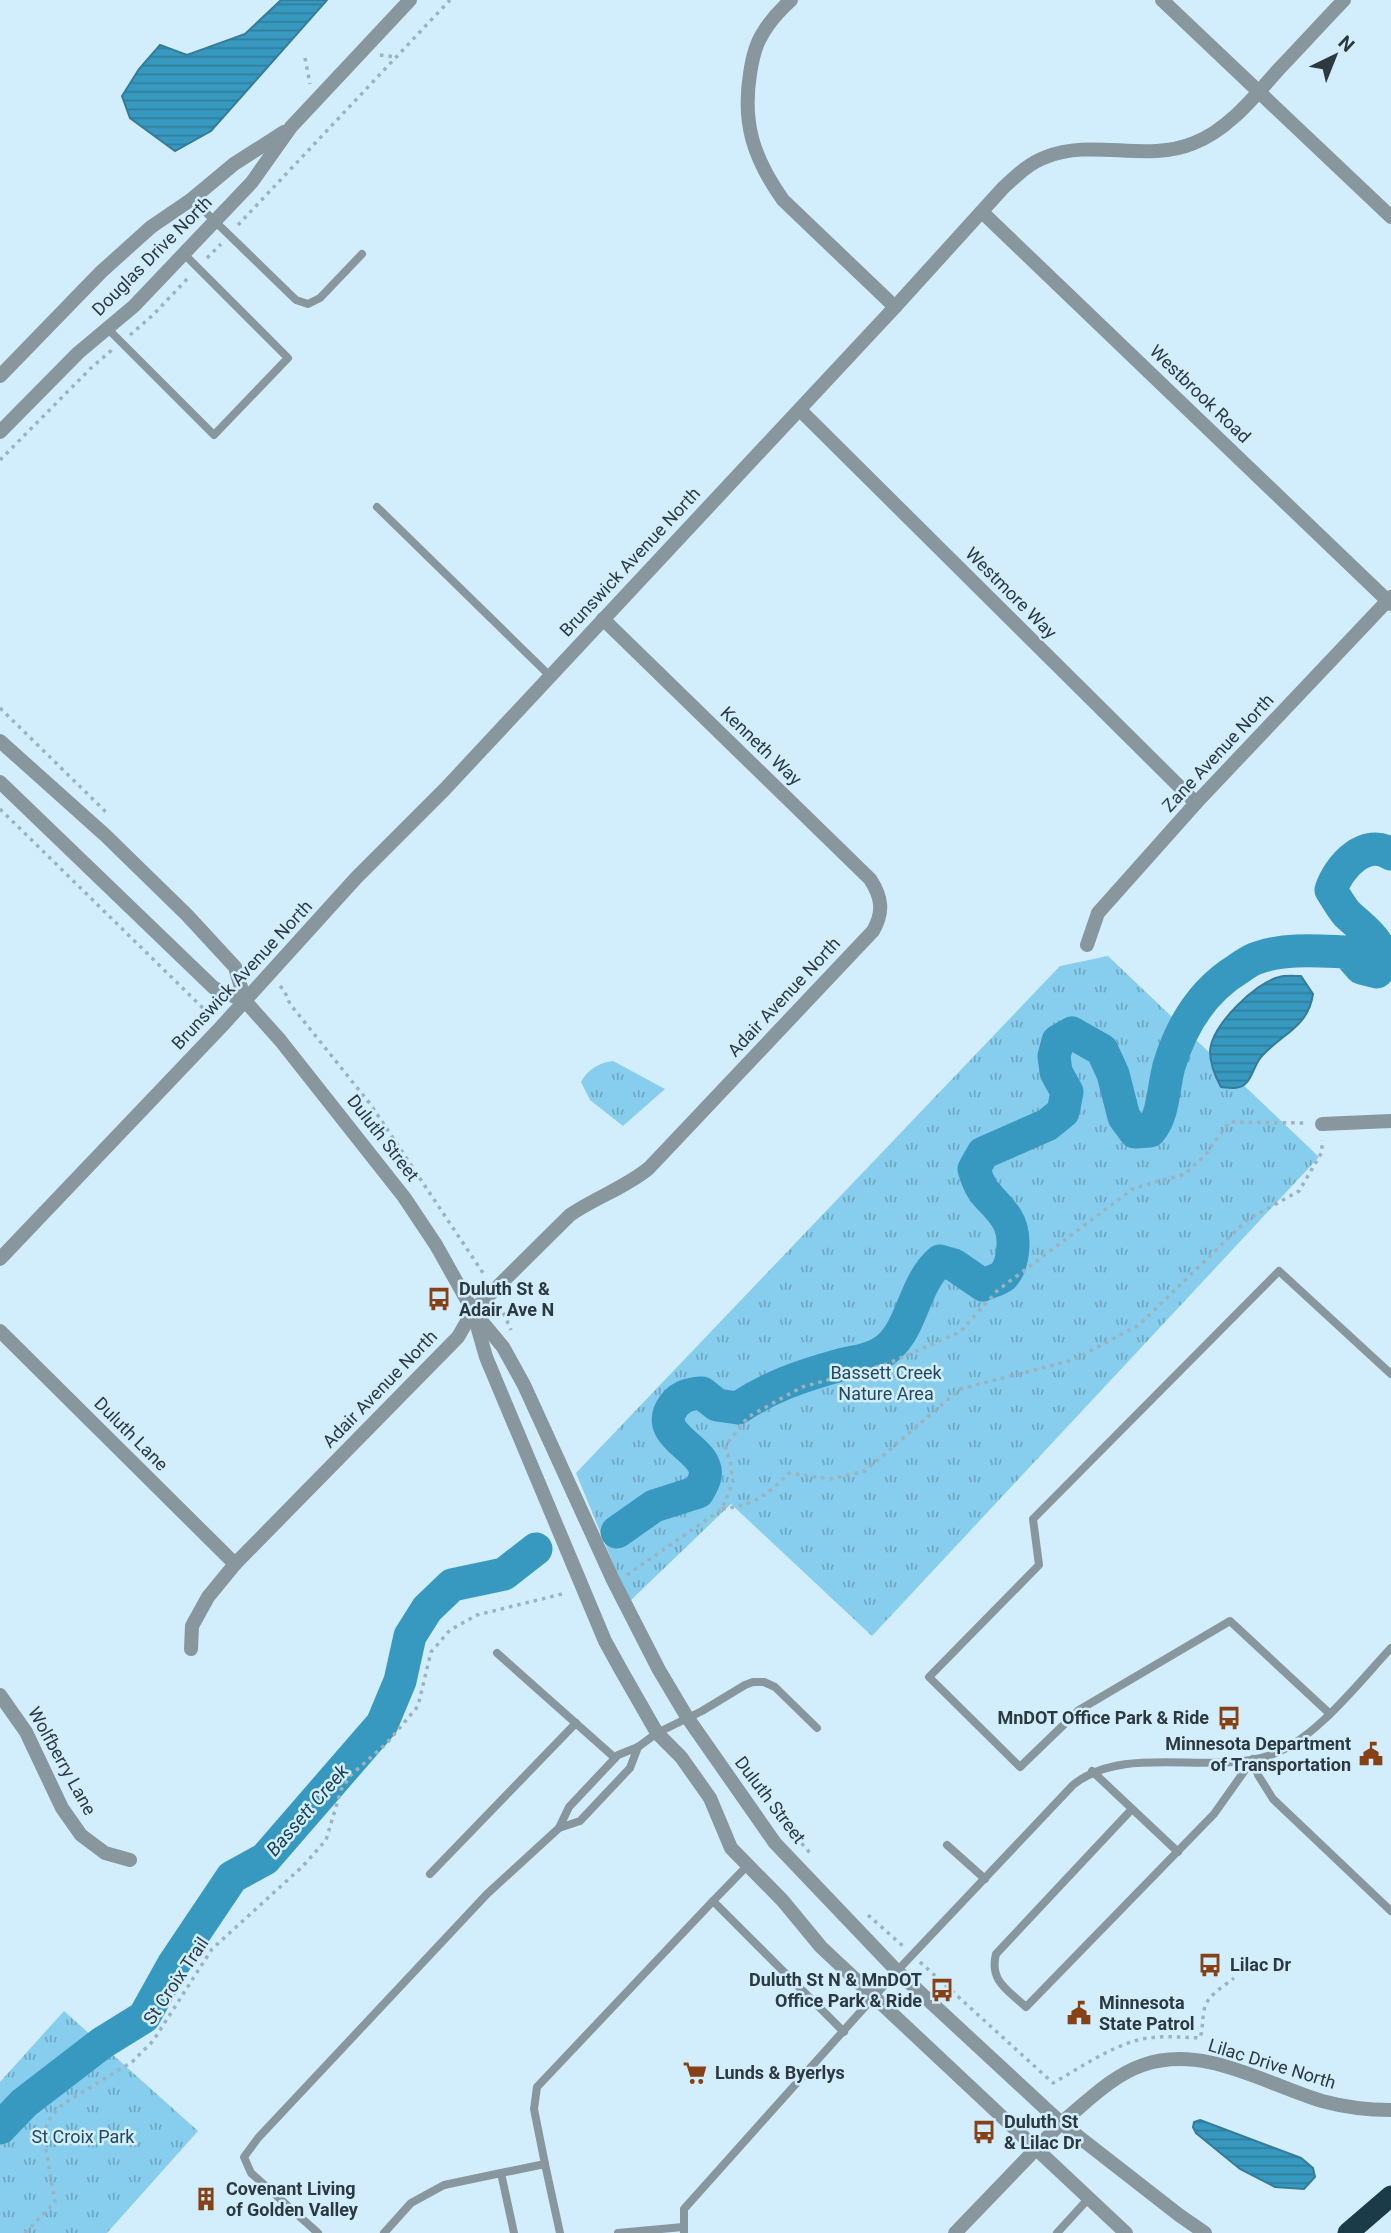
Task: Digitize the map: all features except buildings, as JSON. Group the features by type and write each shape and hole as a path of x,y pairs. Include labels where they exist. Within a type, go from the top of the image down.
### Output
{"highway":[{"path":"1348,2233 1391,2196"}],"street":[{"name":"Douglas Drive North","path":"0,432 78,353 134,306 184,254 252,182 291,127 410,0"},
{"path":"791,0 763,32 756,47 748,86 747,120 758,158 783,200 895,307"},
{"path":"1162,0 1391,217"},
{"name":"Brunswick Avenue North","path":"0,1259 221,1027 356,878 445,789 1022,171 1044,157 1069,150 1147,152 1172,150 1194,144 1216,132 1259,91 1344,0"},
{"name":"Douglas Drive North","path":"0,376 123,251 151,227 192,199 234,164 291,127"},
{"name":"Westbrook Road","path":"982,212 1390,600"},
{"name":"Westmore Way","path":"800,410 1196,803"},
{"name":"Zane Avenue North","path":"1087,945 1098,913 1196,803 1390,600"},
{"name":"Kenneth Way","path":"603,619 870,879 878,890 881,906"},
{"name":"Duluth Street","path":"0,741 105,835 187,915 235,967 245,1001"},
{"name":"Duluth Street","path":"0,782 214,988 245,1001 280,1040 404,1197 436,1245 473,1311 503,1347 524,1385 612,1580 687,1717 775,1843 897,1971 1061,2123 1205,2233"},
{"name":"Adair Avenue North","path":"191,1649 192,1626 208,1597 235,1564 458,1337 473,1311 570,1215 628,1184 649,1168 873,931 880,919 881,906"},
{"path":"1322,1124 1391,1121"},
{"name":"Duluth Street","path":"473,1311 486,1357 605,1641 657,1733 681,1758 710,1798 731,1848 783,1901 821,1947 1126,2233"},
{"name":"Duluth Lane","path":"0,1331 235,1564"},
{"name":"Wolfberry Lane","path":"0,1695 26,1732 62,1808 81,1835 105,1853 130,1860"},
{"name":"Lilac Drive North","path":"955,2233 1061,2123 1102,2088 1130,2071 1158,2061 1180,2059 1210,2062 1324,2102 1391,2109"}],"lane":[{"path":"192,199 296,300 308,304 320,298 362,254"},
{"path":"107,328 214,435 288,358 184,254"},
{"path":"377,506 550,676"},
{"path":"1329,1713 1230,1621 1079,1710 1020,1767 929,1678 1039,1565 1033,1519 1279,1271 1391,1374"},
{"path":"618,2233 683,2230 684,2209 897,1971 1073,1785 1092,1771 1121,1763 1236,1763 1287,1748 1315,1728 1391,1648"},
{"path":"497,1653 615,1758"},
{"path":"318,2233 251,2173 244,2157 258,2138 470,1912 559,1828 569,1807 615,1758 687,1717 702,1712 745,1685 764,1682 775,1686 817,1728"},
{"path":"430,1874 576,1723"},
{"path":"559,1828 580,1821 630,1768 638,1747"},
{"path":"1132,1809 996,1954 993,1967 996,1979 1026,2007 1214,1814 1253,1759"},
{"path":"1253,1759 1258,1775 1273,1799 1391,1910"},
{"path":"1092,1771 1178,1852"},
{"path":"947,1845 985,1879"},
{"path":"560,2233 534,2109 537,2087 748,1865"},
{"path":"713,1901 844,2032"},
{"path":"384,2233 411,2203 444,2185 545,2164"},
{"path":"501,2173 514,2233"},
{"path":"1060,2232 1089,2199"}],"path":[{"path":"306,58 306,70 314,102"},
{"path":"0,810 221,1027"},
{"path":"624,1577 722,1509 751,1504 773,1490 789,1474 831,1479 865,1471 960,1389 1073,1360 1139,1325 1247,1220 1299,1191 1322,1152 1322,1124 1229,1122 1206,1154 1185,1174 1134,1188 998,1290 960,1332 887,1364 802,1387 748,1417 725,1446 733,1482 722,1509"},
{"name":"St Croix Trail","path":"25,2233 55,2202 43,2133 51,2117 63,2104 132,2062 153,2041 212,1949 303,1866 326,1840 341,1790 351,1775 387,1743 418,1706 431,1652 450,1630 477,1615 562,1594"},
{"path":"1053,2083 1101,2056 1138,2040 1170,2036 1199,2038 1203,2028 1204,2007 1213,1994 1234,1978"}],"green space":[{"name":"Bassett Creek Nature Area","path":"1108,956 1319,1157 872,1636 731,1504 629,1602 576,1473 1060,966"},
{"path":"613,1061 665,1089 623,1126 590,1100 581,1082 594,1067"},
{"name":"St Croix Park","path":"64,2011 198,2131 107,2233 0,2233 0,2082"}],"shaded area":[{"path":"281,0 327,0 211,131 175,151 130,118 122,96 139,69 160,45 187,55 245,34"},
{"path":"1281,976 1301,976 1313,994 1306,1015 1261,1057 1245,1085 1235,1088 1221,1087 1213,1070 1210,1051 1218,1029 1236,1006 1258,987"},
{"path":"1200,2120 1301,2158 1313,2168 1315,2177 1304,2189 1275,2187 1240,2169 1196,2133 1194,2122"}],"waterway":[{"name":"Bassett Creek","path":"617,1532 654,1506 698,1492 703,1482 705,1473 700,1458 678,1438 669,1423 669,1415 680,1399 702,1393 717,1405 738,1408 786,1383 879,1354 899,1335 930,1271 940,1261 954,1265 983,1285 1003,1276 1012,1256 1012,1232 1007,1219 984,1192 974,1169 983,1153 1047,1125 1063,1112 1067,1092 1056,1072 1054,1056 1058,1041 1072,1033 1102,1050 1113,1074 1124,1117 1135,1132 1150,1131 1161,1109 1169,1066 1180,1037 1194,1011 1225,978 1254,959 1302,951 1347,952 1361,968 1377,972 1381,954 1378,946 1347,914 1331,890 1340,872 1354,857 1372,849 1391,854"},
{"name":"Bassett Creek","path":"0,2128 24,2103 102,2043 144,2017 173,1965 232,1877 265,1859 382,1724 400,1681 410,1636 427,1609 452,1585 504,1574 536,1549"}],"place":[{"name":"Duluth St & Adair Ave N","path":"439,1299"},
{"name":"MnDOT Office Park & Ride","path":"1229,1718"},
{"name":"Minnesota Department of Transportation","path":"1371,1754"},
{"name":"Lilac Dr","path":"1210,1965"},
{"name":"Duluth St N & MnDOT Office Park & Ride","path":"942,1990"},
{"name":"Minnesota State Patrol","path":"1079,2013"},
{"name":"Lunds & Byerlys","path":"695,2073"},
{"name":"Duluth St & Lilac Dr","path":"984,2132"},
{"name":"Covenant Living of Golden Valley","path":"206,2199"}]}
